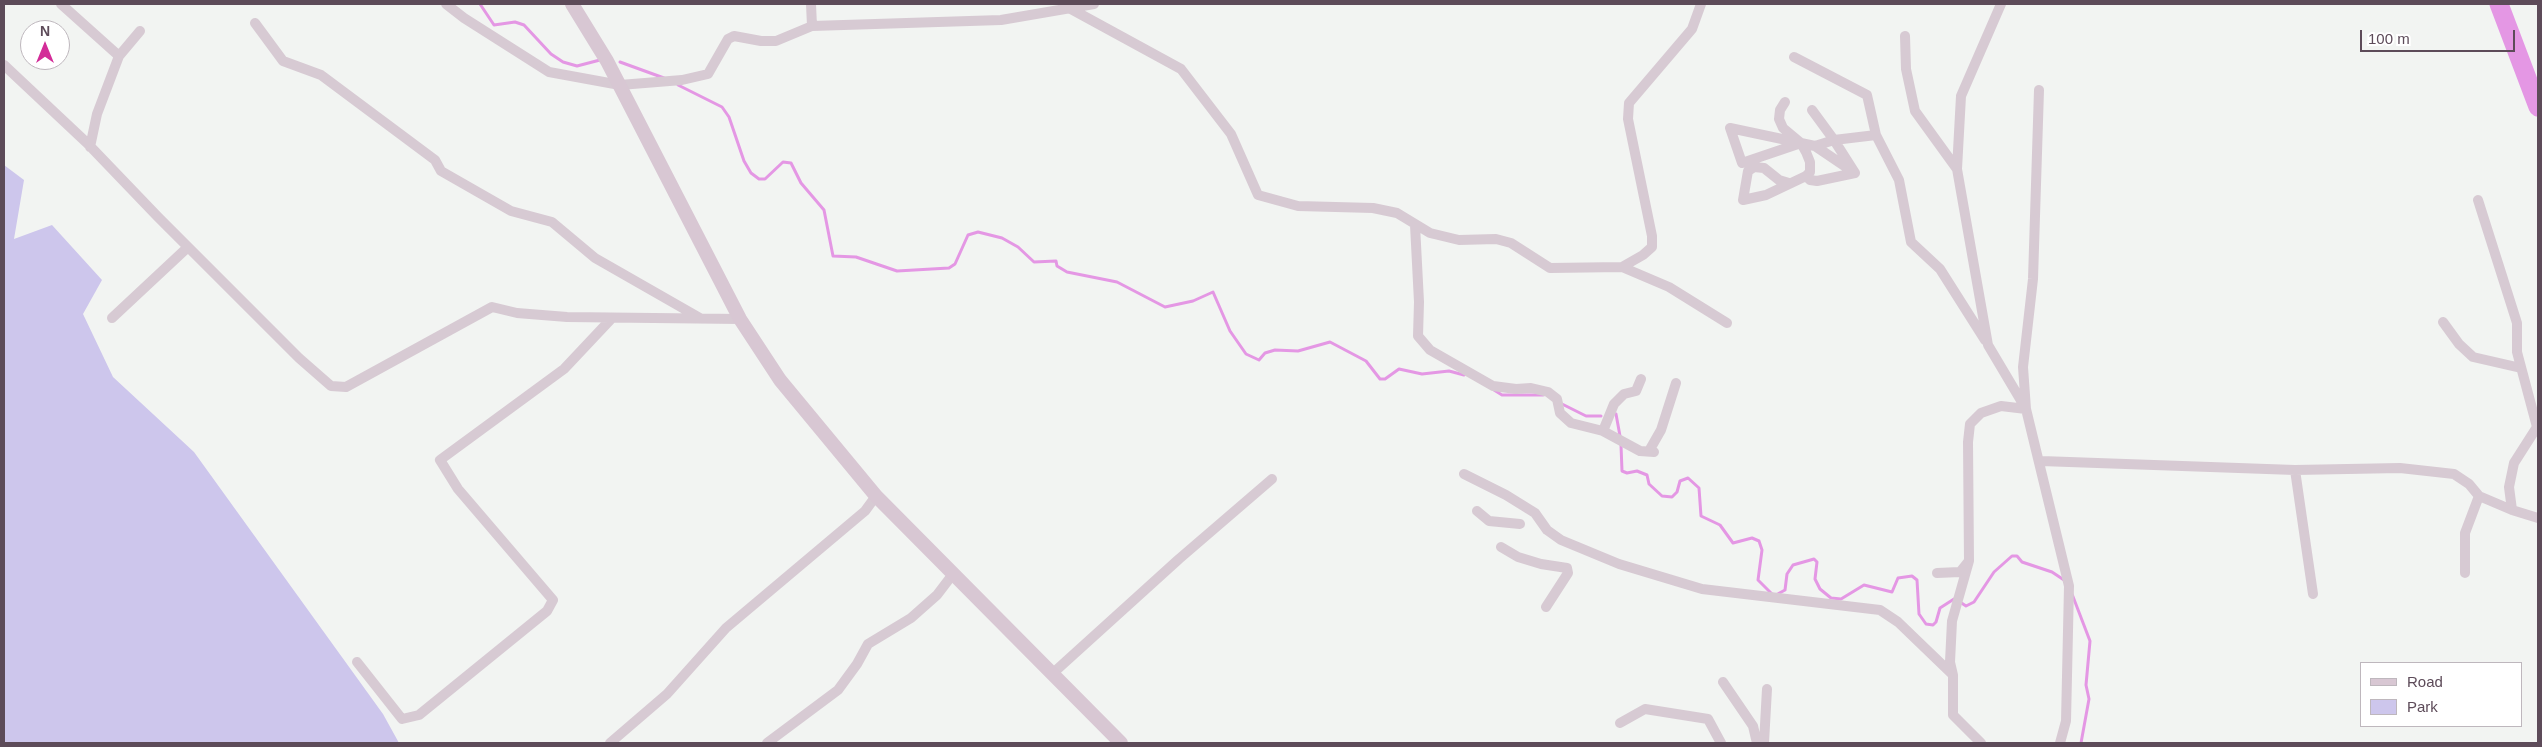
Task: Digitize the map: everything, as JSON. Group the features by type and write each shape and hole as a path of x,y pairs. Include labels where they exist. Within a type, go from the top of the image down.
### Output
{"main road":[{"path":"572,4 620,85 740,319 780,380 876,496 1052,674 1115,741"}],"street":[{"path":"61,4 119,56"},
{"path":"446,4 464,18 549,72 620,85 682,80 708,74 728,39 734,36 761,41 776,41 812,26 1001,20 1094,4"},
{"path":"811,4 812,26"},
{"path":"1622,267 1643,255 1652,247 1652,236 1628,119 1629,104 1692,29 1702,4"},
{"path":"1988,345 1957,169 1961,96 2001,4"},
{"path":"1071,9 1181,69 1232,134 1258,195 1298,206 1372,208 1397,214 1430,233 1459,240 1496,239 1511,243 1550,268 1622,267 1669,287 1727,323"},
{"path":"255,24 283,61 321,75 435,160 441,171 511,211 552,222 595,258 701,319"},
{"path":"90,147 98,114 119,56 140,31"},
{"path":"1904,36 1906,69 1915,110 1957,169"},
{"path":"1794,58 1867,95 1876,134 1899,180 1911,242 1940,269 2026,409"},
{"path":"4,65 90,147 299,358 331,386 346,387 492,307 517,313 612,318 740,319"},
{"path":"2039,90 2034,279 2023,366 2026,409 2069,586 2066,721 2060,743"},
{"path":"1785,102 1780,110 1779,119 1791,137 1801,144 1810,162 1810,172 1806,176 1766,195 1742,200 1748,171 1754,167 1764,168 1779,180 1789,183"},
{"path":"1812,110 1855,173"},
{"path":"1801,144 1742,163 1730,128 1815,146 1834,140 1876,134"},
{"path":"1815,146 1855,173"},
{"path":"1806,176 1810,180 1817,181 1855,173"},
{"path":"2478,200 2517,323 2517,352 2520,368 2537,426 2514,464 2509,487 2512,510"},
{"path":"1415,224 1419,302 1418,336 1430,350 1493,386 1516,390 1531,388 1548,392 1557,399 1560,414 1564,420 1585,428 1603,431 1640,451 1651,451 1661,430 1676,384"},
{"path":"112,318 188,247"},
{"path":"357,662 402,719 419,715 547,611 553,600 458,489 440,460 564,370 612,318"},
{"path":"2443,322 2459,344 2474,357 2520,368"},
{"path":"1603,431 1614,404 1624,394 1636,391 1641,379"},
{"path":"1981,743 1953,715 1953,676 1950,662 1952,621 1969,561 1970,424 1981,413 2000,406 2026,409"},
{"path":"2040,461 2295,470 2400,468 2454,474 2469,484 2479,496 2512,510 2538,518"},
{"path":"2295,470 2312,594"},
{"path":"1464,474 1506,495 1535,514 1547,530 1561,540 1619,564 1702,589 1880,610 1898,622 1953,676"},
{"path":"1052,674 1179,559 1272,479"},
{"path":"610,743 667,694 726,628 865,511 876,496"},
{"path":"2465,573 2465,533 2479,496"},
{"path":"1477,511 1489,521 1520,524"},
{"path":"1501,547 1518,557 1540,564 1567,568 1568,573 1552,601 1546,607"},
{"path":"1937,574 1960,572 1969,561"},
{"path":"767,743 838,690 857,664 868,644 911,618 937,595 953,574"},
{"path":"1722,682 1753,726 1757,743"},
{"path":"1764,743 1767,690"},
{"path":"1620,723 1645,710 1708,719 1721,743"}],"green space":[{"path":"4,165 24,180 14,239 52,225 102,280 83,314 113,377 194,452 383,714 399,743 4,743"}],"waterway":[{"path":"480,4 494,25 515,22 524,25 551,54 563,62 577,66 600,60"},
{"path":"2499,4 2538,107"},
{"path":"620,62 664,78"},
{"path":"678,85 722,107 729,117 744,161 751,173 759,179 765,179 783,162 791,163 801,183 824,210 833,256 856,257 897,271 949,268 955,264 968,235 978,232 1002,238 1018,247 1034,262 1056,261 1057,266 1067,272 1117,282 1165,307 1193,301 1213,292 1230,331 1246,354 1259,360 1265,353 1275,350 1298,351 1330,342 1366,361 1380,379 1385,379 1399,369 1422,374 1449,371 1464,375"},
{"path":"1494,390 1502,395 1543,395"},
{"path":"1562,404 1586,416 1601,416"},
{"path":"1616,414 1620,436"},
{"path":"1621,445 1622,471 1627,473 1637,471 1647,475 1649,484 1662,496 1672,497 1677,492 1680,481 1688,478 1699,488 1701,516 1720,525 1733,543 1752,538 1759,541 1762,550 1758,580 1774,596 1785,590 1787,574 1793,565 1814,559 1817,562 1815,579 1820,589 1831,598 1841,599 1864,585 1892,592 1898,578 1912,576 1917,580 1919,614 1926,624 1933,625 1936,622 1940,608 1954,599"},
{"path":"1960,602 1966,606 1974,602 1994,572 2012,556 2017,556 2022,562 2052,572 2064,580"},
{"path":"2072,594 2090,641 2086,685 2089,699 2081,743"}]}
